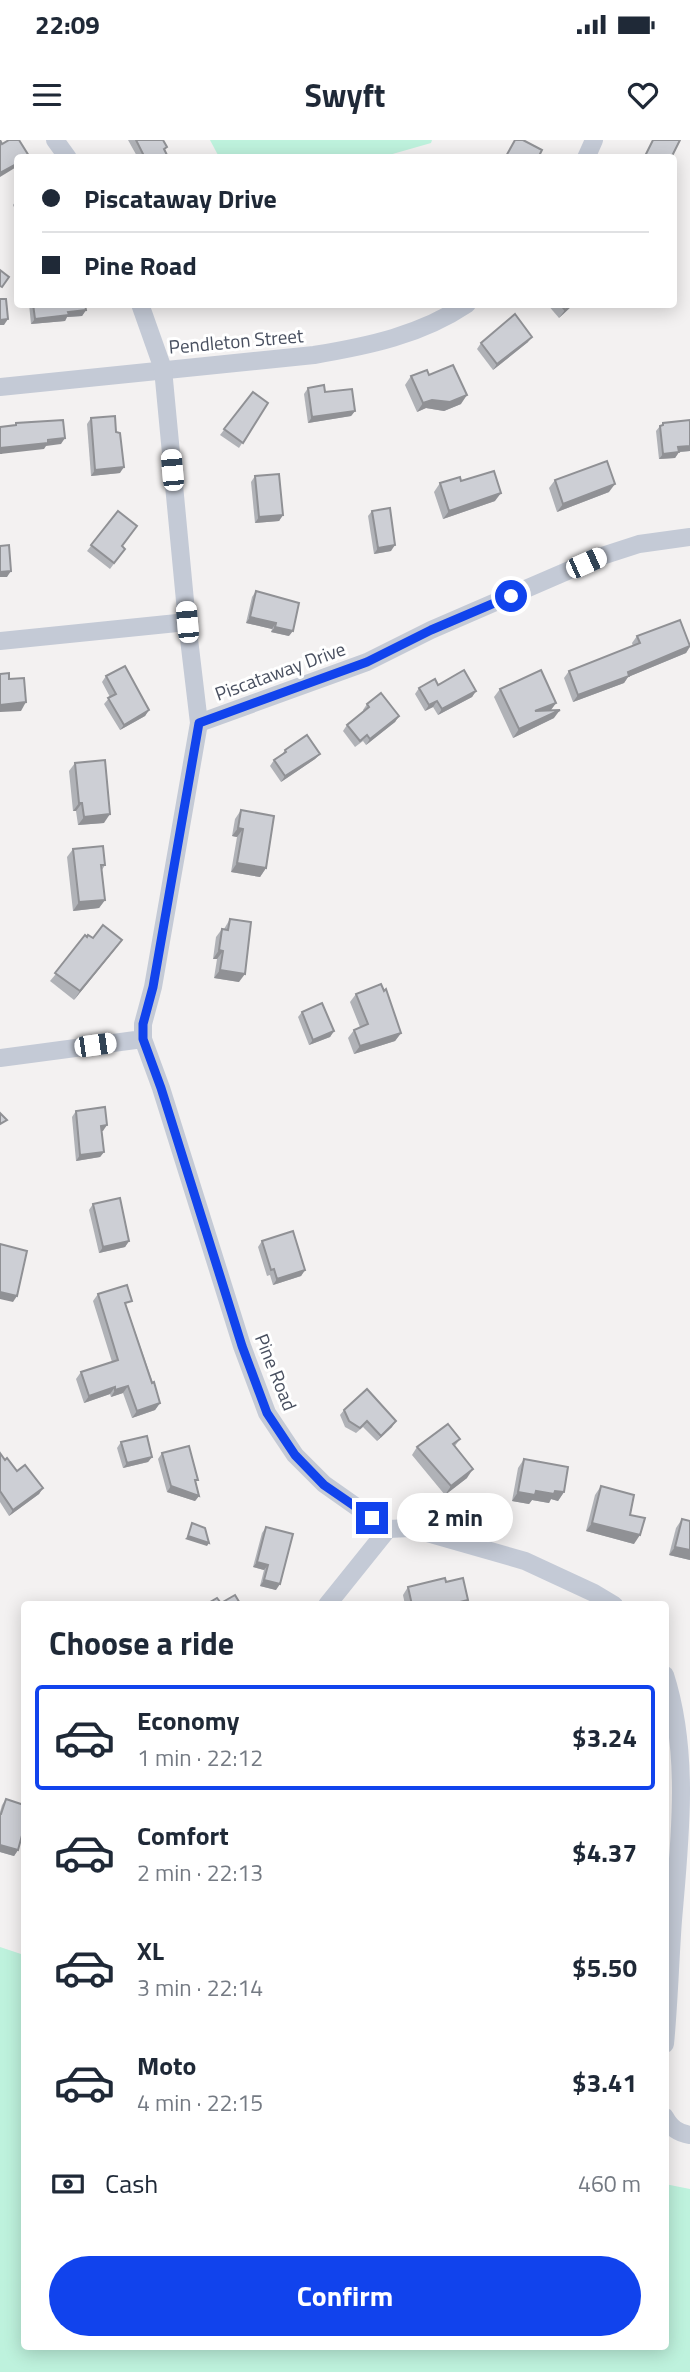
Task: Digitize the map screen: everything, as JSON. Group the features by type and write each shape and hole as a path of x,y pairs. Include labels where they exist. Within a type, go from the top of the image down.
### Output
{"street":[{"path":"141,308 163,369 199,723"},
{"name":"Pendleton Street","path":"0,387 314,355 358,348 424,327 460,308"},
{"name":"Piscataway Drive","path":"143,1039 143,1024 153,987 199,723 367,662 431,630 602,556 639,544 690,537"},
{"path":"0,641 187,622"},
{"path":"0,1058 143,1039"},
{"name":"Pine Road","path":"143,1039 242,1346 267,1413 295,1455 324,1485 388,1529"},
{"path":"330,1601 388,1529 410,1528 525,1561 608,1601"},
{"path":"669,1689 682,1734 685,1787 669,1980"},
{"path":"669,2125 690,2136"}],"green space":[{"path":"210,140 432,140 431,143 392,154 217,154"},
{"path":"0,1947 21,1954 21,2350 669,2350 669,2185 690,2189 690,2372 0,2372"}],"building":[{"path":"0,140 2,144 9,140 19,140 28,154 14,154 14,165 0,173"},
{"path":"136,140 163,140 167,147 164,149 166,154 143,154"},
{"path":"515,140 523,140 542,150 540,154 507,154"},
{"path":"653,140 680,140 673,154 646,154"},
{"path":"0,270 9,277 2,287 0,286"},
{"path":"0,299 6,299 8,319 0,320"},
{"path":"34,308 86,308 68,312 69,315 35,319"},
{"path":"515,314 532,337 497,364 481,343"},
{"path":"453,365 467,395 450,402 432,400 423,403 411,376 427,370 429,375"},
{"path":"324,385 325,392 352,389 355,411 312,417 308,388"},
{"path":"253,392 268,403 243,443 224,429"},
{"path":"115,416 124,467 95,470 91,418"},
{"path":"63,420 65,438 48,440 48,443 0,448 0,427 16,423"},
{"path":"690,420 690,446 678,447 679,452 663,454 660,426 663,423"},
{"path":"607,461 615,484 563,504 555,480"},
{"path":"494,471 501,493 449,511 440,483 460,477 461,481"},
{"path":"279,474 283,515 259,517 255,476"},
{"path":"390,508 395,545 378,548 372,511"},
{"path":"118,511 137,526 122,546 125,549 114,563 91,545"},
{"path":"9,545 11,571 0,572 0,546"},
{"path":"256,591 299,603 293,631 275,627 276,623 250,617"},
{"path":"680,620 690,646 628,672 629,676 578,695 569,671 640,643 637,636"},
{"path":"125,666 149,710 124,725 108,698 116,694 106,676"},
{"path":"464,670 476,691 442,709 437,701 429,705 419,688 435,679 438,685"},
{"path":"541,670 556,703 535,711 560,710 519,729 500,689"},
{"path":"9,673 9,679 24,678 26,702 0,705 0,674"},
{"path":"381,693 399,716 370,739 367,735 360,741 347,725"},
{"path":"307,735 320,754 285,776 274,760"},
{"path":"105,760 110,814 84,817 82,803 79,803 75,763"},
{"path":"241,810 274,816 266,868 237,863 243,829 238,828"},
{"path":"103,846 105,865 101,865 105,900 79,902 73,849"},
{"path":"230,919 251,922 245,974 220,970 222,929 228,930"},
{"path":"103,925 122,940 80,991 55,973 85,935 93,938"},
{"path":"381,984 384,991 386,989 401,1033 360,1046 354,1030 368,1024 356,994"},
{"path":"322,1003 334,1031 313,1040 302,1012"},
{"path":"105,1107 107,1125 101,1126 104,1152 80,1155 76,1111"},
{"path":"0,1113 7,1120 0,1124"},
{"path":"120,1198 129,1241 103,1247 93,1204"},
{"path":"293,1231 305,1270 277,1279 274,1269 271,1270 262,1241"},
{"path":"0,1244 27,1251 17,1296 0,1292"},
{"path":"127,1285 132,1301 125,1303 160,1403 137,1411 128,1386 115,1390 115,1387 89,1396 81,1372 118,1360 98,1294"},
{"path":"367,1389 396,1421 381,1436 367,1421 360,1428 349,1421 344,1410"},
{"path":"448,1424 460,1439 453,1444 473,1469 451,1486 417,1447"},
{"path":"147,1436 152,1457 127,1463 121,1442"},
{"path":"189,1446 198,1480 195,1480 199,1496 171,1486 162,1453"},
{"path":"0,1453 17,1471 25,1465 43,1488 13,1510 0,1491"},
{"path":"524,1459 568,1467 564,1492 555,1491 554,1494 536,1491 535,1495 518,1492"},
{"path":"601,1486 634,1495 630,1515 645,1518 640,1535 592,1523"},
{"path":"682,1519 690,1521 690,1550 675,1547"},
{"path":"192,1523 205,1528 209,1543 188,1536"},
{"path":"266,1527 293,1534 280,1584 264,1580 268,1565 257,1562"},
{"path":"445,1578 446,1582 463,1578 468,1600 411,1601 408,1587"},
{"path":"235,1595 239,1601 224,1601"},
{"path":"6,1799 21,1804 21,1839 18,1850 0,1845 1,1814"}],"route":[{"path":"372,1518 324,1485 295,1455 267,1413 242,1346 143,1039 143,1024 153,987 199,723 367,662 431,630 511,596"}]}
